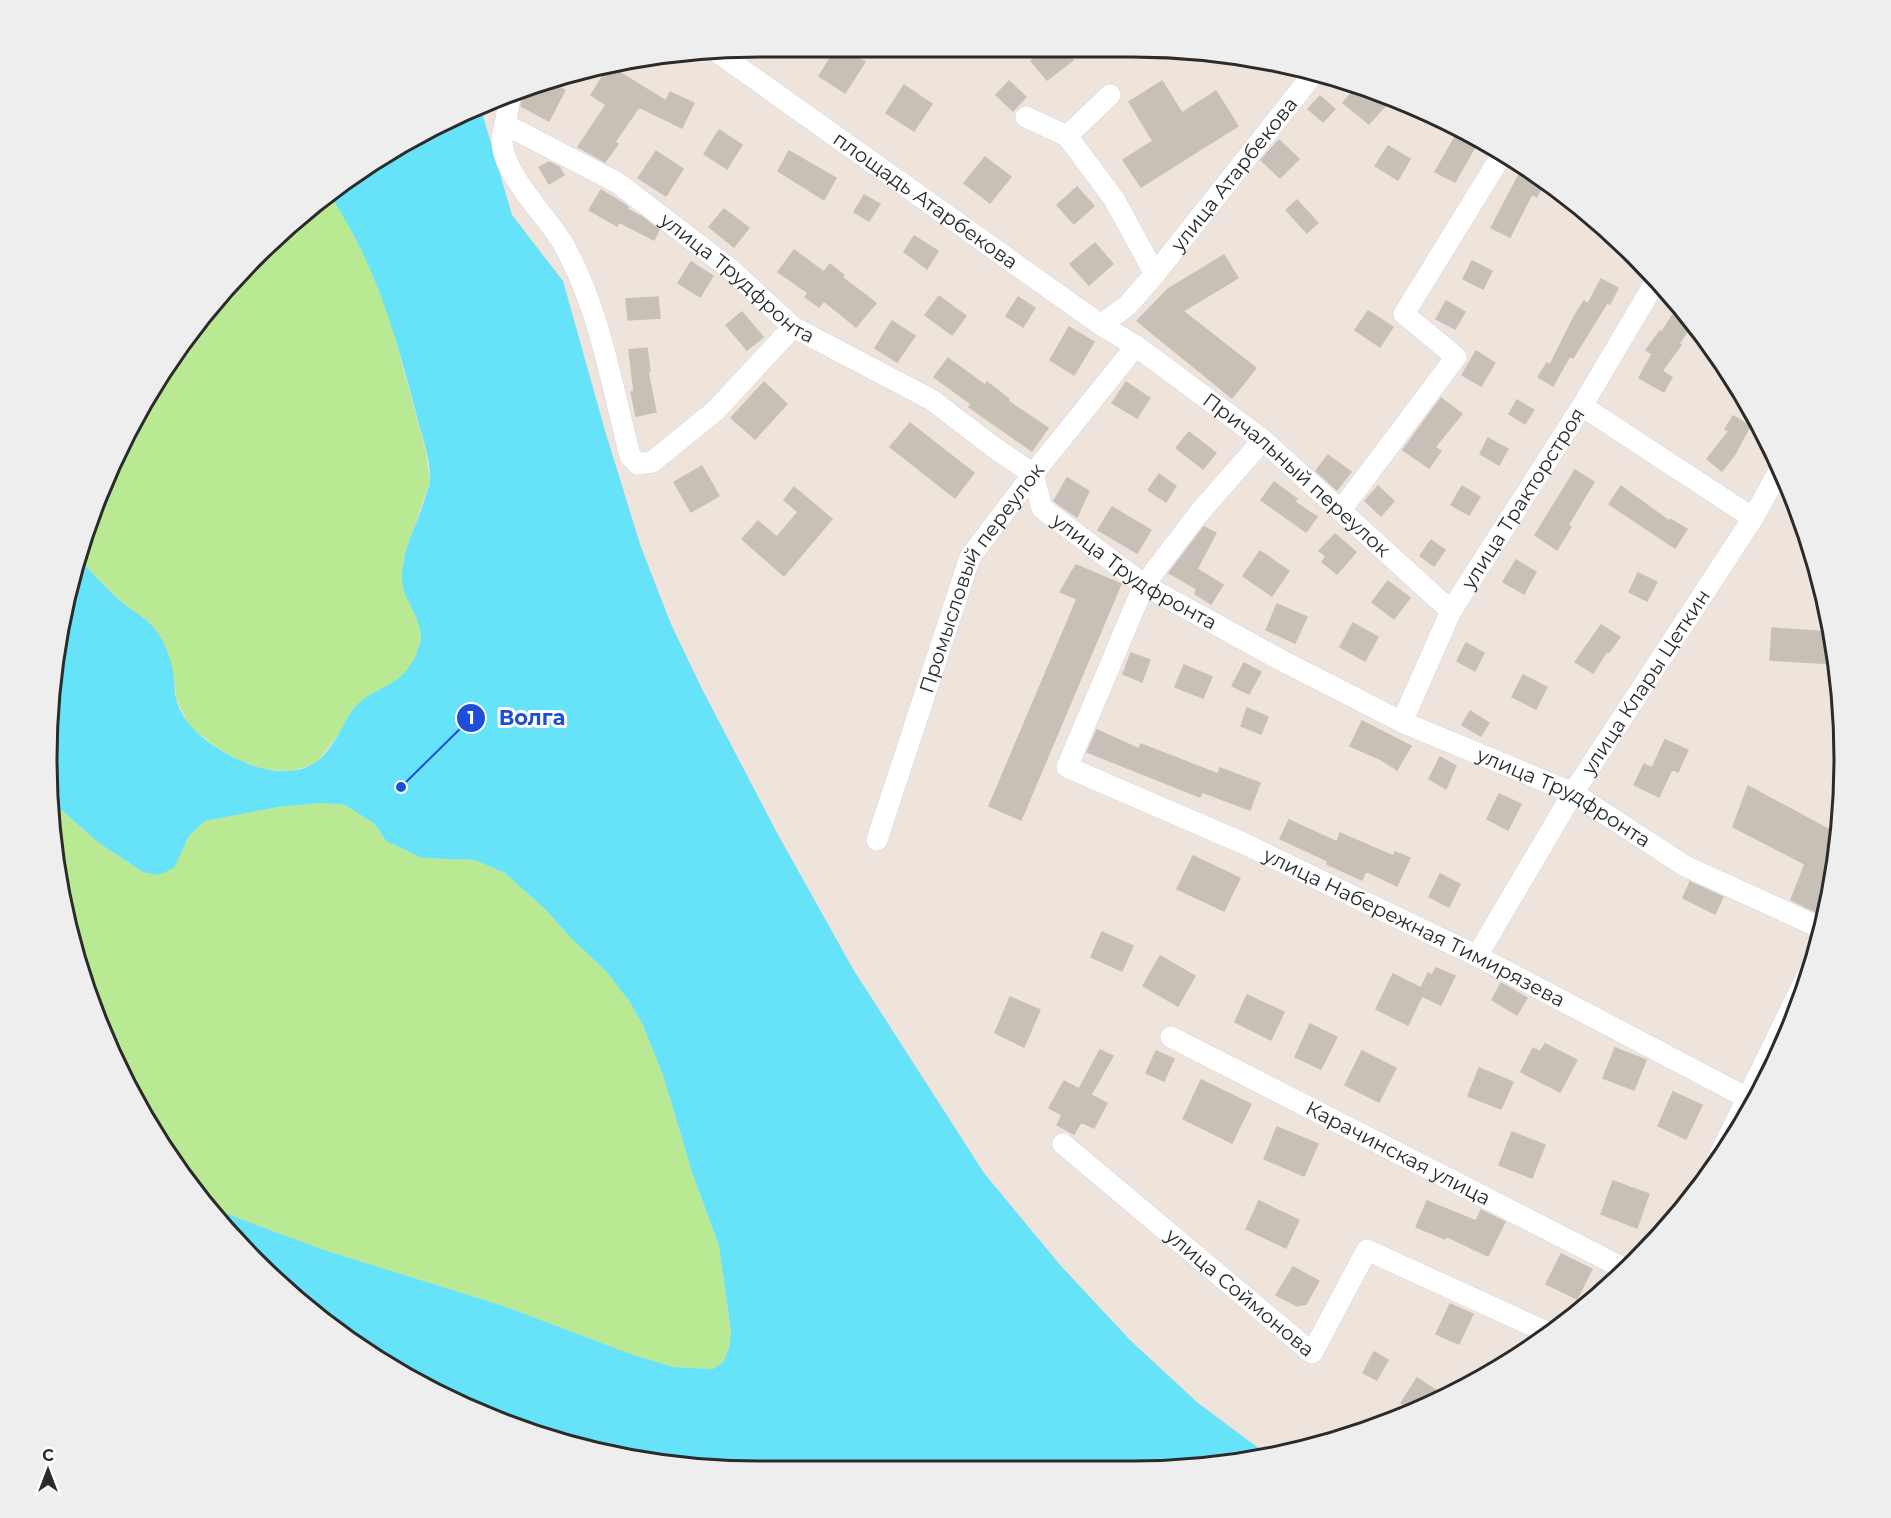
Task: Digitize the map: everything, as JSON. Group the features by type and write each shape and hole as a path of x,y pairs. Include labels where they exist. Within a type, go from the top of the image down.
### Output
{"street":[{"name":"площадь Атарбекова","path":"726,58 1101,325 1136,346"},
{"name":"улица Атарбекова","path":"1101,325 1128,305 1155,274 1309,80"},
{"path":"1067,136 1110,95"},
{"path":"510,103 508,128 501,138 511,172 565,246 586,293 595,318 630,456 638,464 651,462 715,411 793,327"},
{"name":"улица Атарбекова","path":"1026,117 1067,136 1114,199 1155,274"},
{"name":"улица Трудфронта","path":"508,128 618,183 730,269 793,327 932,400 1033,474 1042,508 1144,585 1279,659 1402,722 1573,793 1685,866 1814,925"},
{"path":"1341,510 1456,357 1404,314 1498,160"},
{"name":"улица Тракторстроя","path":"1402,722 1451,611 1582,406 1652,288"},
{"name":"Причальный переулок","path":"1136,346 1263,440 1451,611"},
{"name":"Промысловый переулок","path":"877,840 970,557 1033,474 1136,346"},
{"path":"1582,406 1753,518"},
{"path":"1144,585 1199,513 1263,440"},
{"name":"улица Клары Цеткин","path":"1478,956 1573,793 1753,518 1775,478"},
{"name":"улица Набережная Тимирязева","path":"1144,585 1067,767 1245,844 1478,956 1747,1098"},
{"name":"Карачинская улица","path":"1171,1037 1618,1265"},
{"name":"улица Соймонова","path":"1063,1144 1312,1353 1367,1250 1541,1329"}],"green space":[{"path":"334,201 347,221 371,268 389,316 426,452 430,481 403,561 402,583 422,629 419,648 410,668 393,683 370,695 351,711 340,733 315,764 291,771 264,769 238,760 189,726 176,698 174,676 150,623 120,601 85,565 110,490 129,449 175,369 231,296 296,231"},
{"path":"323,803 345,805 375,824 386,841 422,858 475,860 505,873 608,972 643,1025 663,1075 692,1172 719,1246 731,1331 729,1349 723,1362 713,1369 674,1367 633,1355 507,1307 321,1249 223,1212 202,1186 175,1149 151,1110 110,1028 94,985 70,896 59,808 99,843 143,872 182,850 189,836 205,821 278,807"}],"water":[{"path":"482,114 512,215 563,281 641,547 671,624 776,831 853,969 984,1173 1061,1266 1131,1341 1198,1403 1260,1449 1224,1455 1132,1461 759,1461 667,1455 622,1448 533,1424 490,1408 408,1367 369,1343 296,1287 223,1212 321,1249 507,1307 633,1355 674,1367 713,1369 723,1362 729,1349 731,1331 719,1246 692,1172 663,1075 643,1025 629,1001 607,972 571,938 545,909 505,873 475,860 422,858 386,841 375,824 345,805 323,803 278,807 205,821 189,836 174,868 158,875 143,872 99,843 59,808 57,759 63,667 70,622 85,565 119,600 157,632 170,660 175,696 185,718 192,727 217,748 255,766 285,771 304,768 317,762 331,746 349,715 359,703 395,680 412,663 421,640 418,622 404,590 402,569 407,548 430,484 429,464 383,301 361,249 333,201 408,151"}],"building":[{"path":"831,57 857,57 865,62 845,93 819,76"},
{"path":"1036,57 1071,57 1073,60 1047,80 1031,61"},
{"path":"617,71 666,101 670,92 694,103 682,128 639,107 615,142 618,144 605,162 578,147 606,105 591,95 604,74"},
{"path":"1009,81 1026,97 1013,111 996,95"},
{"path":"1162,81 1182,113 1216,91 1238,126 1141,187 1123,160 1153,141 1129,102"},
{"path":"904,85 932,104 914,131 886,113"},
{"path":"558,87 565,90 549,121 521,106 523,98 533,94"},
{"path":"1352,92 1386,105 1369,124 1343,103"},
{"path":"1320,96 1335,109 1323,122 1308,109"},
{"path":"719,130 742,145 727,169 704,154"},
{"path":"1455,136 1475,147 1455,182 1435,172"},
{"path":"1279,140 1299,159 1280,178 1261,160"},
{"path":"1388,146 1410,159 1398,180 1375,166"},
{"path":"656,151 683,169 666,196 638,178"},
{"path":"789,151 836,178 824,200 778,171"},
{"path":"985,157 1011,177 990,203 964,183"},
{"path":"549,162 559,167 564,175 549,184 539,167"},
{"path":"1520,174 1541,189 1537,197 1532,194 1510,237 1491,228"},
{"path":"1077,187 1094,206 1074,224 1057,205"},
{"path":"601,190 659,230 654,240 619,222 617,226 589,210"},
{"path":"864,195 880,204 869,221 854,212"},
{"path":"1297,200 1318,223 1307,233 1286,210"},
{"path":"724,209 749,228 734,247 709,227"},
{"path":"914,236 938,251 927,269 904,252"},
{"path":"1095,243 1113,264 1089,285 1070,264"},
{"path":"794,250 824,272 830,264 844,275 842,277 876,303 856,327 824,301 819,307 805,297 808,293 778,272"},
{"path":"1224,255 1238,278 1183,311 1256,368 1232,398 1137,321 1168,289"},
{"path":"1472,261 1492,271 1483,289 1463,279"},
{"path":"691,262 713,276 700,297 678,283"},
{"path":"1601,279 1618,288 1610,304 1607,303 1573,358 1570,356 1553,386 1538,377 1547,363 1550,365 1575,315 1584,301 1588,304"},
{"path":"939,296 966,316 952,335 925,315"},
{"path":"658,297 660,318 628,320 626,299"},
{"path":"1018,297 1035,308 1023,327 1006,316"},
{"path":"1446,301 1465,312 1455,329 1436,319"},
{"path":"1368,311 1393,327 1380,347 1355,330"},
{"path":"742,312 763,337 747,350 726,325"},
{"path":"1674,313 1688,331 1679,344 1681,345 1662,371 1672,377 1664,392 1639,378 1652,354 1646,350 1660,331 1662,332"},
{"path":"892,321 915,336 897,362 875,348"},
{"path":"1069,327 1094,342 1074,375 1050,360"},
{"path":"647,348 650,372 648,372 656,412 636,416 631,392 634,392 629,350"},
{"path":"1476,351 1495,363 1481,386 1462,375"},
{"path":"948,358 985,385 987,382 1009,399 1008,401 1048,428 1032,451 969,407 971,404 934,377"},
{"path":"764,382 787,404 755,439 731,418"},
{"path":"1126,382 1150,398 1137,418 1112,403"},
{"path":"1441,398 1462,414 1435,447 1441,451 1429,468 1403,450"},
{"path":"1517,400 1534,410 1525,424 1509,414"},
{"path":"1733,416 1750,426 1735,454 1722,471 1707,459 1729,431 1725,429"},
{"path":"910,423 974,473 955,498 890,447"},
{"path":"1189,432 1216,453 1203,469 1176,448"},
{"path":"1488,438 1508,449 1499,465 1480,454"},
{"path":"1328,455 1351,472 1337,490 1316,471"},
{"path":"702,466 719,496 691,512 674,482"},
{"path":"1575,470 1594,482 1568,525 1571,527 1557,550 1535,535"},
{"path":"1159,474 1176,486 1166,502 1148,490"},
{"path":"1067,478 1089,491 1077,517 1054,501"},
{"path":"1274,482 1297,499 1295,502 1317,517 1306,532 1261,500"},
{"path":"1378,486 1394,501 1381,516 1365,501"},
{"path":"1462,486 1480,497 1469,515 1451,505"},
{"path":"1621,486 1669,521 1670,519 1687,529 1675,548 1609,504"},
{"path":"794,487 832,519 784,576 742,539 758,521 777,537 798,512 784,500"},
{"path":"1112,507 1151,530 1137,553 1098,530"},
{"path":"1204,527 1216,533 1197,569 1223,585 1211,604 1195,594 1197,589 1169,573"},
{"path":"1335,534 1356,552 1337,574 1322,562 1326,556 1319,551"},
{"path":"1431,540 1445,550 1434,566 1420,556"},
{"path":"1260,551 1289,571 1272,596 1243,576"},
{"path":"1516,560 1536,572 1524,594 1503,582"},
{"path":"1076,565 1121,584 1021,820 989,806 1077,599 1060,592"},
{"path":"1638,573 1657,582 1647,601 1629,592"},
{"path":"1388,581 1410,598 1394,619 1372,602"},
{"path":"1277,604 1307,617 1295,643 1266,630"},
{"path":"1353,623 1378,637 1365,661 1340,647"},
{"path":"1601,625 1620,637 1609,652 1607,651 1593,673 1575,662"},
{"path":"1772,628 1822,631 1827,664 1770,660"},
{"path":"1466,643 1484,653 1475,671 1457,661"},
{"path":"1131,653 1150,660 1142,682 1123,674"},
{"path":"1244,663 1261,672 1249,694 1232,686"},
{"path":"1184,665 1212,677 1203,698 1175,687"},
{"path":"1523,675 1547,687 1536,709 1512,697"},
{"path":"1247,708 1268,717 1261,734 1241,726"},
{"path":"1470,711 1489,723 1481,736 1462,725"},
{"path":"1362,721 1411,746 1397,770 1380,759 1350,746"},
{"path":"1097,730 1139,749 1141,744 1218,774 1220,768 1260,783 1250,810 1202,792 1200,797 1087,752"},
{"path":"1665,740 1688,750 1678,772 1672,769 1659,797 1634,785 1644,764 1652,768"},
{"path":"1440,757 1456,766 1446,789 1429,779"},
{"path":"1748,786 1830,830 1817,913 1791,900 1805,864 1733,827"},
{"path":"1499,794 1521,804 1508,830 1487,819"},
{"path":"1289,820 1337,842 1340,833 1393,856 1395,852 1410,858 1397,886 1366,871 1362,880 1280,839"},
{"path":"1193,856 1240,878 1224,911 1177,889"},
{"path":"1440,874 1460,884 1449,907 1429,897"},
{"path":"1690,882 1723,897 1715,914 1683,898"},
{"path":"1102,932 1133,946 1122,971 1091,957"},
{"path":"1160,956 1195,976 1178,1006 1143,986"},
{"path":"1436,968 1455,976 1441,1005 1422,996 1408,1025 1376,1009 1393,974 1421,988 1428,973 1432,975"},
{"path":"1501,983 1527,998 1517,1015 1492,1000"},
{"path":"1247,995 1284,1012 1271,1040 1235,1022"},
{"path":"1010,997 1040,1010 1024,1047 995,1033"},
{"path":"1310,1024 1337,1037 1321,1069 1295,1057"},
{"path":"1545,1044 1577,1060 1560,1092 1521,1072 1533,1048 1540,1052"},
{"path":"1615,1048 1646,1060 1634,1090 1603,1078"},
{"path":"1100,1050 1113,1056 1091,1095 1107,1103 1094,1128 1081,1122 1074,1134 1057,1125 1062,1115 1049,1108 1064,1081 1079,1089"},
{"path":"1156,1051 1174,1059 1164,1081 1146,1073"},
{"path":"1362,1051 1396,1068 1379,1102 1345,1085"},
{"path":"1479,1068 1513,1082 1501,1109 1468,1096"},
{"path":"1201,1080 1251,1104 1232,1143 1183,1119"},
{"path":"1673,1092 1702,1105 1686,1139 1658,1126"},
{"path":"1277,1127 1318,1144 1304,1176 1264,1159"},
{"path":"1512,1132 1545,1145 1532,1178 1499,1165"},
{"path":"1613,1181 1649,1194 1637,1228 1601,1214"},
{"path":"1259,1201 1299,1220 1286,1248 1246,1229"},
{"path":"1427,1201 1476,1221 1481,1210 1505,1222 1488,1256 1446,1236 1445,1239 1416,1227"},
{"path":"1561,1254 1592,1269 1577,1299 1546,1284"},
{"path":"1293,1267 1319,1281 1306,1304 1297,1306 1276,1295"},
{"path":"1450,1304 1473,1314 1459,1344 1436,1334"},
{"path":"1374,1352 1388,1360 1377,1380 1363,1373"},
{"path":"1417,1378 1437,1391 1405,1406 1401,1403"}],"place":[{"name":"Волга","path":"401,787"}]}
